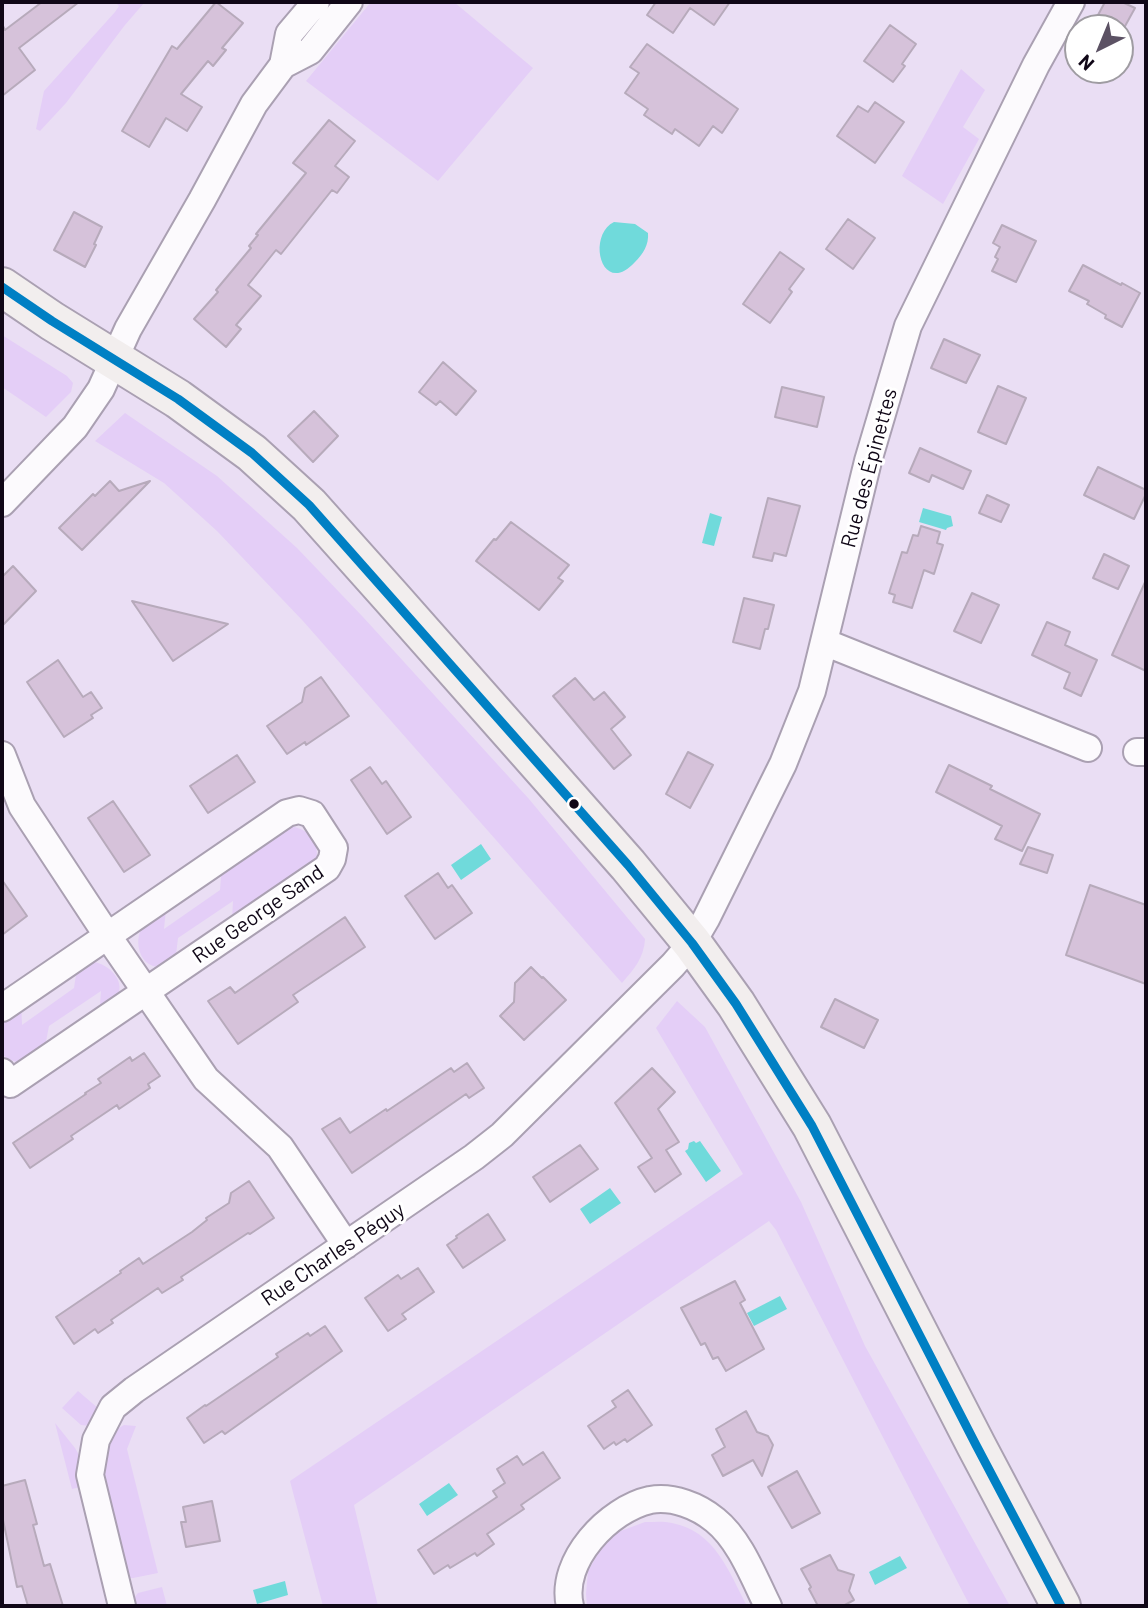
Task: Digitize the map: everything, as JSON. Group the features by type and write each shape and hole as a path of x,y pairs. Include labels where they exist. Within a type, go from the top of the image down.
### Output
{"main road":[{"path":"2,287 178,400 252,453 309,505 634,873 692,943 736,1004 812,1126 1061,1606"}],"street":[{"path":"283,65 289,33 316,2"},
{"path":"2,503 75,427 101,389 128,329 254,104 283,65 310,51 349,2"},
{"name":"Rue des Épinettes","path":"692,943 783,764 812,691 868,461 908,326 1036,65 1071,2"},
{"path":"824,642 1088,748"},
{"path":"2,755 22,806 206,1079 281,1147 346,1245"},
{"name":"Rue George Sand","path":"2,1007 287,813 299,810 312,814 334,848 327,868 10,1084 2,1072"},
{"name":"Rue Charles Péguy","path":"122,1606 90,1475 96,1440 113,1407 502,1135 692,943"},
{"path":"570,1606 568,1598 575,1565 584,1549 607,1522 635,1505 671,1499 700,1510 715,1519 727,1531 768,1606"}],"shaded area":[{"path":"115,2 144,3 66,103 40,131 36,129 44,91 115,12 119,6"},
{"path":"371,2 454,2 533,68 438,181 306,81"},
{"path":"961,69 985,90 963,127 979,139 943,204 902,176"},
{"path":"614,222 635,224 648,233 648,241 635,262 623,271 614,273 606,269 600,250 606,229"},
{"path":"2,335 67,376 73,383 71,392 46,417 2,387"},
{"path":"125,413 217,476 297,548 529,799 645,939 640,958 622,983 303,621 217,531 164,483 95,441"},
{"path":"923,508 951,516 953,526 946,530 919,522"},
{"path":"710,513 722,517 714,546 702,543"},
{"path":"283,826 299,828 310,836 316,848 316,864 232,920 233,901 178,938 175,963 156,967 144,959 138,943 145,924 166,909 164,929 220,890 222,864"},
{"path":"481,844 491,859 461,880 451,865"},
{"path":"94,962 110,969 117,978 120,989 99,1018 101,991 49,1026 43,1057 18,1062 3,1055 2,1015 21,1000 22,1025 74,988 77,968"},
{"path":"677,1001 705,1027 801,1202 865,1346 1010,1606 970,1606 769,1221 354,1505 378,1606 323,1606 290,1481 743,1174 656,1028"},
{"path":"700,1141 721,1171 706,1182 685,1151 689,1143"},
{"path":"610,1188 621,1203 590,1224 580,1209"},
{"path":"780,1296 787,1309 754,1326 747,1313"},
{"path":"78,1391 99,1409 90,1426 81,1425 62,1408"},
{"path":"55,1423 79,1455 80,1487 72,1489"},
{"path":"124,1425 136,1426 127,1449 158,1573 133,1578 128,1578 103,1485 103,1465 110,1437"},
{"path":"449,1483 458,1495 427,1516 419,1504"},
{"path":"645,1522 672,1523 687,1527 710,1544 727,1567 747,1606 587,1606 588,1571 600,1550 618,1532"},
{"path":"900,1556 907,1568 875,1585 869,1572"},
{"path":"285,1581 288,1595 257,1604 253,1590"},
{"path":"162,1587 167,1606 136,1606 134,1598 138,1593"}],"building":[{"path":"42,2 79,2 19,48 35,70 2,96 2,24 5,30"},
{"path":"216,2 243,23 222,48 226,50 213,66 208,61 181,94 202,107 187,131 166,118 149,147 122,131 172,46 177,49"},
{"path":"656,2 730,2 714,25 690,8 673,33 647,15"},
{"path":"1105,2 1122,2 1135,8 1132,14 1099,14"},
{"path":"890,25 916,44 893,82 864,61"},
{"path":"647,44 738,109 722,133 713,126 699,146 675,129 672,134 644,115 648,109 625,93 639,73 630,67"},
{"path":"875,102 904,122 875,163 837,136 858,106 868,112"},
{"path":"329,120 355,141 335,166 349,177 337,193 332,190 281,254 276,250 248,285 261,296 236,325 241,329 226,347 194,319 218,292 216,290 251,248 249,246 258,235 256,234 306,173 293,163"},
{"path":"74,212 102,227 85,267 54,250"},
{"path":"848,219 875,238 853,269 826,249"},
{"path":"1002,225 1036,241 1016,282 992,271 1000,247 993,243"},
{"path":"780,252 804,269 770,323 743,304"},
{"path":"1083,265 1140,293 1122,327 1087,304 1089,301 1069,291"},
{"path":"944,339 980,355 966,383 931,368"},
{"path":"443,362 476,391 456,415 440,401 436,405 419,392"},
{"path":"998,386 1026,398 1006,444 978,432"},
{"path":"782,387 824,397 817,427 775,417"},
{"path":"314,411 338,436 313,462 288,436"},
{"path":"920,448 971,471 963,489 932,475 929,482 909,473"},
{"path":"1098,467 1146,490 1134,519 1084,495"},
{"path":"110,481 119,491 150,481 82,550 59,528"},
{"path":"987,495 1009,505 1001,522 979,513"},
{"path":"768,498 800,506 786,556 774,553 772,561 753,557"},
{"path":"511,522 569,565 558,578 563,581 539,610 476,561"},
{"path":"921,526 940,532 937,543 943,545 934,574 924,570 912,608 893,602 895,595 889,593 902,552 907,553 913,535 918,536"},
{"path":"1104,554 1129,566 1118,589 1093,578"},
{"path":"13,566 36,591 2,626 2,577"},
{"path":"1146,580 1146,671 1112,655"},
{"path":"972,593 999,605 981,643 954,631"},
{"path":"744,598 774,605 760,649 733,642"},
{"path":"132,601 228,624 173,661"},
{"path":"1047,622 1070,632 1065,645 1097,660 1081,696 1064,688 1070,673 1032,655"},
{"path":"58,660 83,697 91,692 102,708 91,715 93,718 64,737 27,682"},
{"path":"321,677 349,716 306,745 305,742 287,754 267,726 302,702 305,688"},
{"path":"575,678 594,700 604,692 625,717 611,729 631,755 614,769 553,696"},
{"path":"688,752 713,765 690,808 666,794"},
{"path":"237,755 255,782 208,813 190,786"},
{"path":"949,765 1040,814 1022,851 995,839 1002,826 936,792"},
{"path":"370,767 382,784 386,781 411,817 387,834 351,780"},
{"path":"113,801 150,855 124,872 88,818"},
{"path":"1028,847 1053,855 1047,873 1020,864"},
{"path":"438,873 448,888 452,885 472,913 435,939 405,896"},
{"path":"2,880 27,916 2,935"},
{"path":"1090,885 1146,905 1146,984 1066,955"},
{"path":"345,917 365,947 293,995 298,1002 238,1044 208,1001 230,987 235,993"},
{"path":"531,967 566,1000 524,1040 500,1016 514,1002 515,983"},
{"path":"835,999 878,1020 864,1048 821,1027"},
{"path":"144,1053 160,1076 148,1084 150,1088 119,1109 117,1105 30,1168 13,1143 101,1083 98,1079 130,1057 132,1061"},
{"path":"467,1063 484,1088 469,1098 466,1094 352,1173 322,1129 340,1118 350,1133 451,1068 454,1072"},
{"path":"652,1068 675,1092 658,1109 679,1142 666,1150 681,1174 655,1192 638,1167 652,1158 615,1103"},
{"path":"580,1145 598,1169 550,1202 533,1177"},
{"path":"249,1181 274,1218 181,1277 183,1280 162,1293 158,1288 111,1320 113,1323 98,1333 95,1329 74,1344 56,1317 139,1258 143,1264 192,1232 207,1220 206,1218 229,1203 231,1193"},
{"path":"488,1214 505,1240 463,1268 447,1245"},
{"path":"418,1268 434,1292 402,1314 406,1319 388,1331 365,1298 398,1275 401,1279"},
{"path":"735,1281 745,1300 740,1303 764,1349 726,1371 718,1357 713,1359 705,1343 701,1345 681,1308"},
{"path":"325,1326 342,1351 225,1434 222,1431 204,1443 187,1418 278,1357 276,1354 308,1333 310,1336"},
{"path":"628,1390 652,1425 627,1442 625,1439 616,1445 614,1442 604,1449 588,1426 616,1407 612,1401"},
{"path":"746,1411 757,1432 768,1436 773,1445 762,1476 753,1460 723,1476 712,1455 725,1447 716,1429"},
{"path":"543,1452 560,1478 521,1505 524,1509 487,1534 494,1544 477,1556 475,1553 434,1574 418,1550 497,1497 493,1491 505,1483 497,1469 517,1456 523,1465"},
{"path":"797,1471 820,1513 792,1528 768,1487"},
{"path":"25,1480 37,1524 33,1525 44,1566 50,1564 63,1606 28,1606 22,1586 17,1587 2,1515 2,1486"},
{"path":"212,1501 220,1541 186,1547 181,1522 186,1522 183,1507"},
{"path":"830,1555 838,1570 854,1575 849,1591 854,1600 843,1606 818,1606 801,1569"}],"transit line":[{"path":"2,287 178,399 252,453 309,505 628,865 692,943 736,1004 812,1126 1061,1606"}]}
